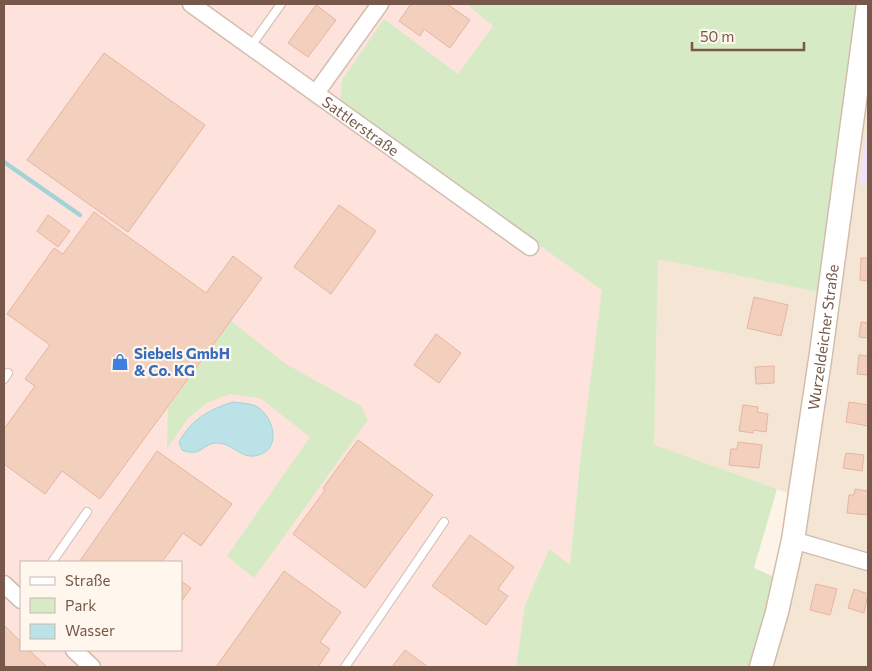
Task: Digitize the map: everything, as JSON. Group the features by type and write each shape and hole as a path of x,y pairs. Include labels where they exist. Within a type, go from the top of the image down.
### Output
{"main road":[{"name":"Wurzeldeicher Straße","path":"761,667 777,612 794,540 865,44 868,4"}],"street":[{"name":"Sattlerstraße","path":"191,4 530,247"},
{"path":"316,93 380,4"},
{"path":"794,540 868,562"},
{"path":"4,584 20,599"},
{"path":"75,651 92,667"}],"lane":[{"path":"251,46 281,4"},
{"path":"53,561 86,512"},
{"path":"345,667 444,522"}],"shaded area":[{"path":"4,4 858,4 818,292 658,259 654,446 580,462 570,566 549,550 525,605 516,667 4,667"},
{"path":"868,4 868,667 773,667 811,501 654,446 658,259 818,292"},
{"path":"868,126 868,185 859,183"}],"green space":[{"path":"469,4 858,4 818,292 658,259 654,445 777,489 754,568 774,577 751,667 516,667 525,605 549,549 570,565 580,462 602,290 340,103 342,80 384,19 458,74 493,26"},
{"path":"231,321 286,364 361,406 368,420 254,578 227,556 310,437 260,398 230,394 207,403 188,418 167,449 168,408"}],"water":[{"path":"233,402 254,405 263,411 268,418 273,434 269,448 263,453 254,456 245,455 227,445 218,443 213,443 194,452 182,450 179,442 195,421 216,408"}],"building":[{"path":"411,4 447,4 470,20 450,48 424,29 420,36 399,21"},
{"path":"316,5 336,20 308,57 288,43"},
{"path":"104,53 205,125 128,232 27,160"},
{"path":"339,205 376,231 331,294 294,267"},
{"name":"Siebels GmbH & Co. KG","path":"94,212 206,293 233,256 262,278 100,499 62,471 45,494 4,464 4,429 35,386 25,379 50,345 7,314 54,248 63,254"},
{"path":"48,215 70,231 58,247 37,231"},
{"path":"861,258 868,258 868,281 860,280"},
{"path":"754,297 788,305 781,336 747,328"},
{"path":"861,322 868,323 868,338 859,337"},
{"path":"436,334 461,353 439,383 414,365"},
{"path":"859,355 868,356 868,375 857,374"},
{"path":"774,366 774,383 756,384 755,367"},
{"path":"849,402 868,405 868,426 846,422"},
{"path":"743,405 758,407 757,412 768,414 766,432 754,430 753,433 739,431"},
{"path":"358,440 433,495 365,588 293,534"},
{"path":"738,442 762,445 759,468 729,465 731,449 737,449"},
{"path":"157,451 232,504 201,546 183,533 163,561 80,561"},
{"path":"846,453 864,455 862,471 843,468"},
{"path":"855,489 868,491 868,515 847,513 849,495 854,495"},
{"path":"470,535 514,567 498,589 508,596 486,625 432,586"},
{"path":"284,571 341,612 320,642 330,649 318,667 216,667"},
{"path":"182,582 191,588 182,601"},
{"path":"816,584 837,589 830,615 810,610"},
{"path":"854,589 868,594 864,613 848,608"},
{"path":"4,625 20,641 20,651 30,651 47,667 4,667"},
{"path":"405,650 428,667 392,667"}],"waterway":[{"path":"4,162 80,215"}],"place":[{"name":"Siebels GmbH & Co. KG","path":"120,362"}]}
